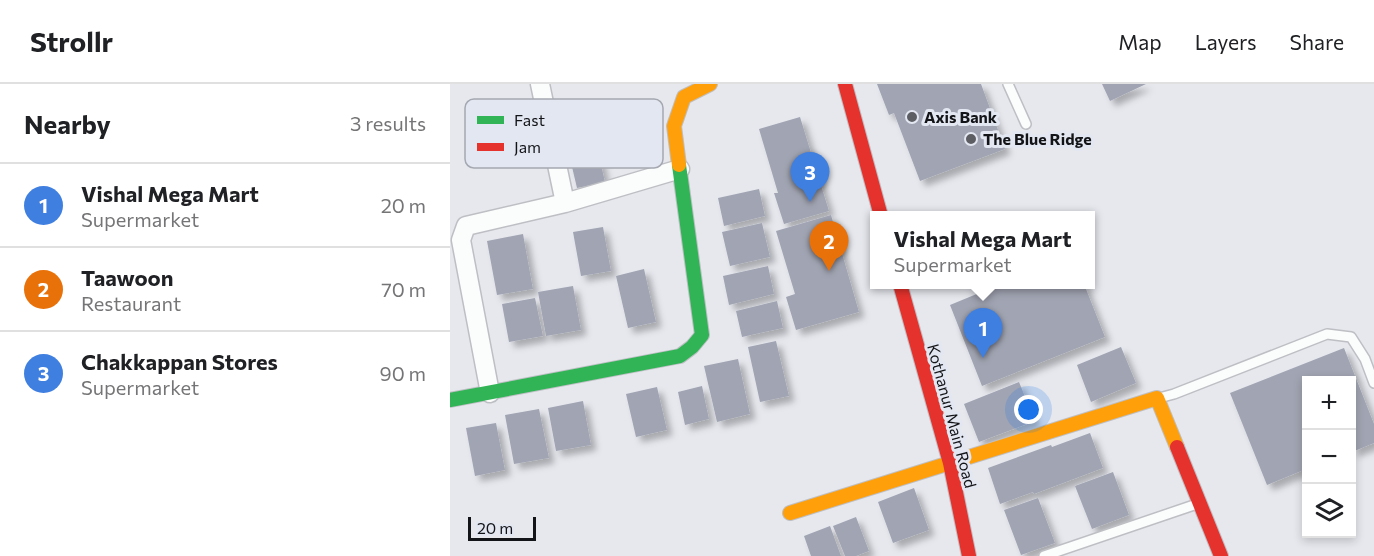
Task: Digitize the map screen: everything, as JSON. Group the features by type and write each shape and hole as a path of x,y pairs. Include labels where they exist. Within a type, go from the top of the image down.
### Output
{"street":[{"path":"540,84 543,99"},
{"path":"450,400 680,356 702,335 674,126 684,97 710,84"},
{"path":"845,84 880,211"},
{"path":"558,168 565,203"},
{"path":"490,393 461,240 466,226 565,203 680,169"},
{"name":"Kothanur Main Road","path":"901,289 950,463 969,556"},
{"path":"789,513 1157,398 1221,556"}],"lane":[{"path":"1008,84 1026,124"},
{"path":"1157,398 1174,394 1327,334 1351,337 1365,359 1374,383"},
{"path":"1044,556 1199,504"}],"building":[{"path":"877,84 981,84 1005,149 920,181 894,113 889,115"},
{"path":"1102,84 1146,84 1110,101"},
{"path":"800,117 829,211 784,224 774,193 778,193 759,129"},
{"path":"572,168 602,168 605,182 577,188"},
{"path":"759,189 765,216 724,226 718,198"},
{"path":"831,215 859,312 796,330 786,297 795,294 776,231"},
{"path":"762,223 770,257 730,266 722,232"},
{"path":"603,227 611,271 581,276 573,232"},
{"path":"523,234 533,289 497,295 487,241"},
{"path":"768,266 774,294 729,305 723,276"},
{"path":"644,269 656,322 628,328 616,276"},
{"path":"573,286 581,330 546,336 538,292"},
{"path":"989,289 1086,289 1105,337 982,386 950,305"},
{"path":"535,298 543,336 509,342 502,304"},
{"path":"777,301 783,328 742,337 736,311"},
{"path":"776,341 789,396 760,402 748,347"},
{"path":"1121,347 1136,383 1091,402 1077,365"},
{"path":"1344,348 1355,376 1302,376 1302,471 1267,485 1230,393"},
{"path":"738,359 750,414 717,422 704,366"},
{"path":"1356,378 1374,424 1374,443 1356,450"},
{"path":"1019,382 1035,421 979,442 964,404"},
{"path":"702,386 709,419 685,425 678,392"},
{"path":"657,387 667,430 636,437 626,394"},
{"path":"583,401 591,445 556,451 548,408"},
{"path":"539,409 549,458 514,464 505,415"},
{"path":"496,423 505,470 475,476 466,428"},
{"path":"1090,433 1103,468 1000,504 988,468"},
{"path":"1113,472 1129,515 1092,529 1075,486"},
{"path":"914,488 929,530 893,543 878,502"},
{"path":"1038,498 1055,543 1021,555 1004,510"},
{"path":"856,517 869,551 856,556 845,556 833,526"},
{"path":"830,526 841,556 811,556 804,536"}],"traffic: fast":[{"path":"450,400 680,356 692,347 702,335 679,165"}],"traffic: slow":[{"path":"679,165 674,126 684,97 710,84"},
{"path":"790,513 1157,398 1177,447"}],"traffic: jam":[{"path":"845,84 880,211"},
{"path":"901,289 950,463 969,556"},
{"path":"1177,447 1221,556"}],"place":[{"name":"Axis Bank","path":"912,117"},
{"name":"The Blue Ridge","path":"971,139"},
{"name":"Chakkappan Stores","path":"810,202"},
{"name":"Taawoon","path":"829,271"},
{"name":"Vishal Mega Mart","path":"983,358"}]}
